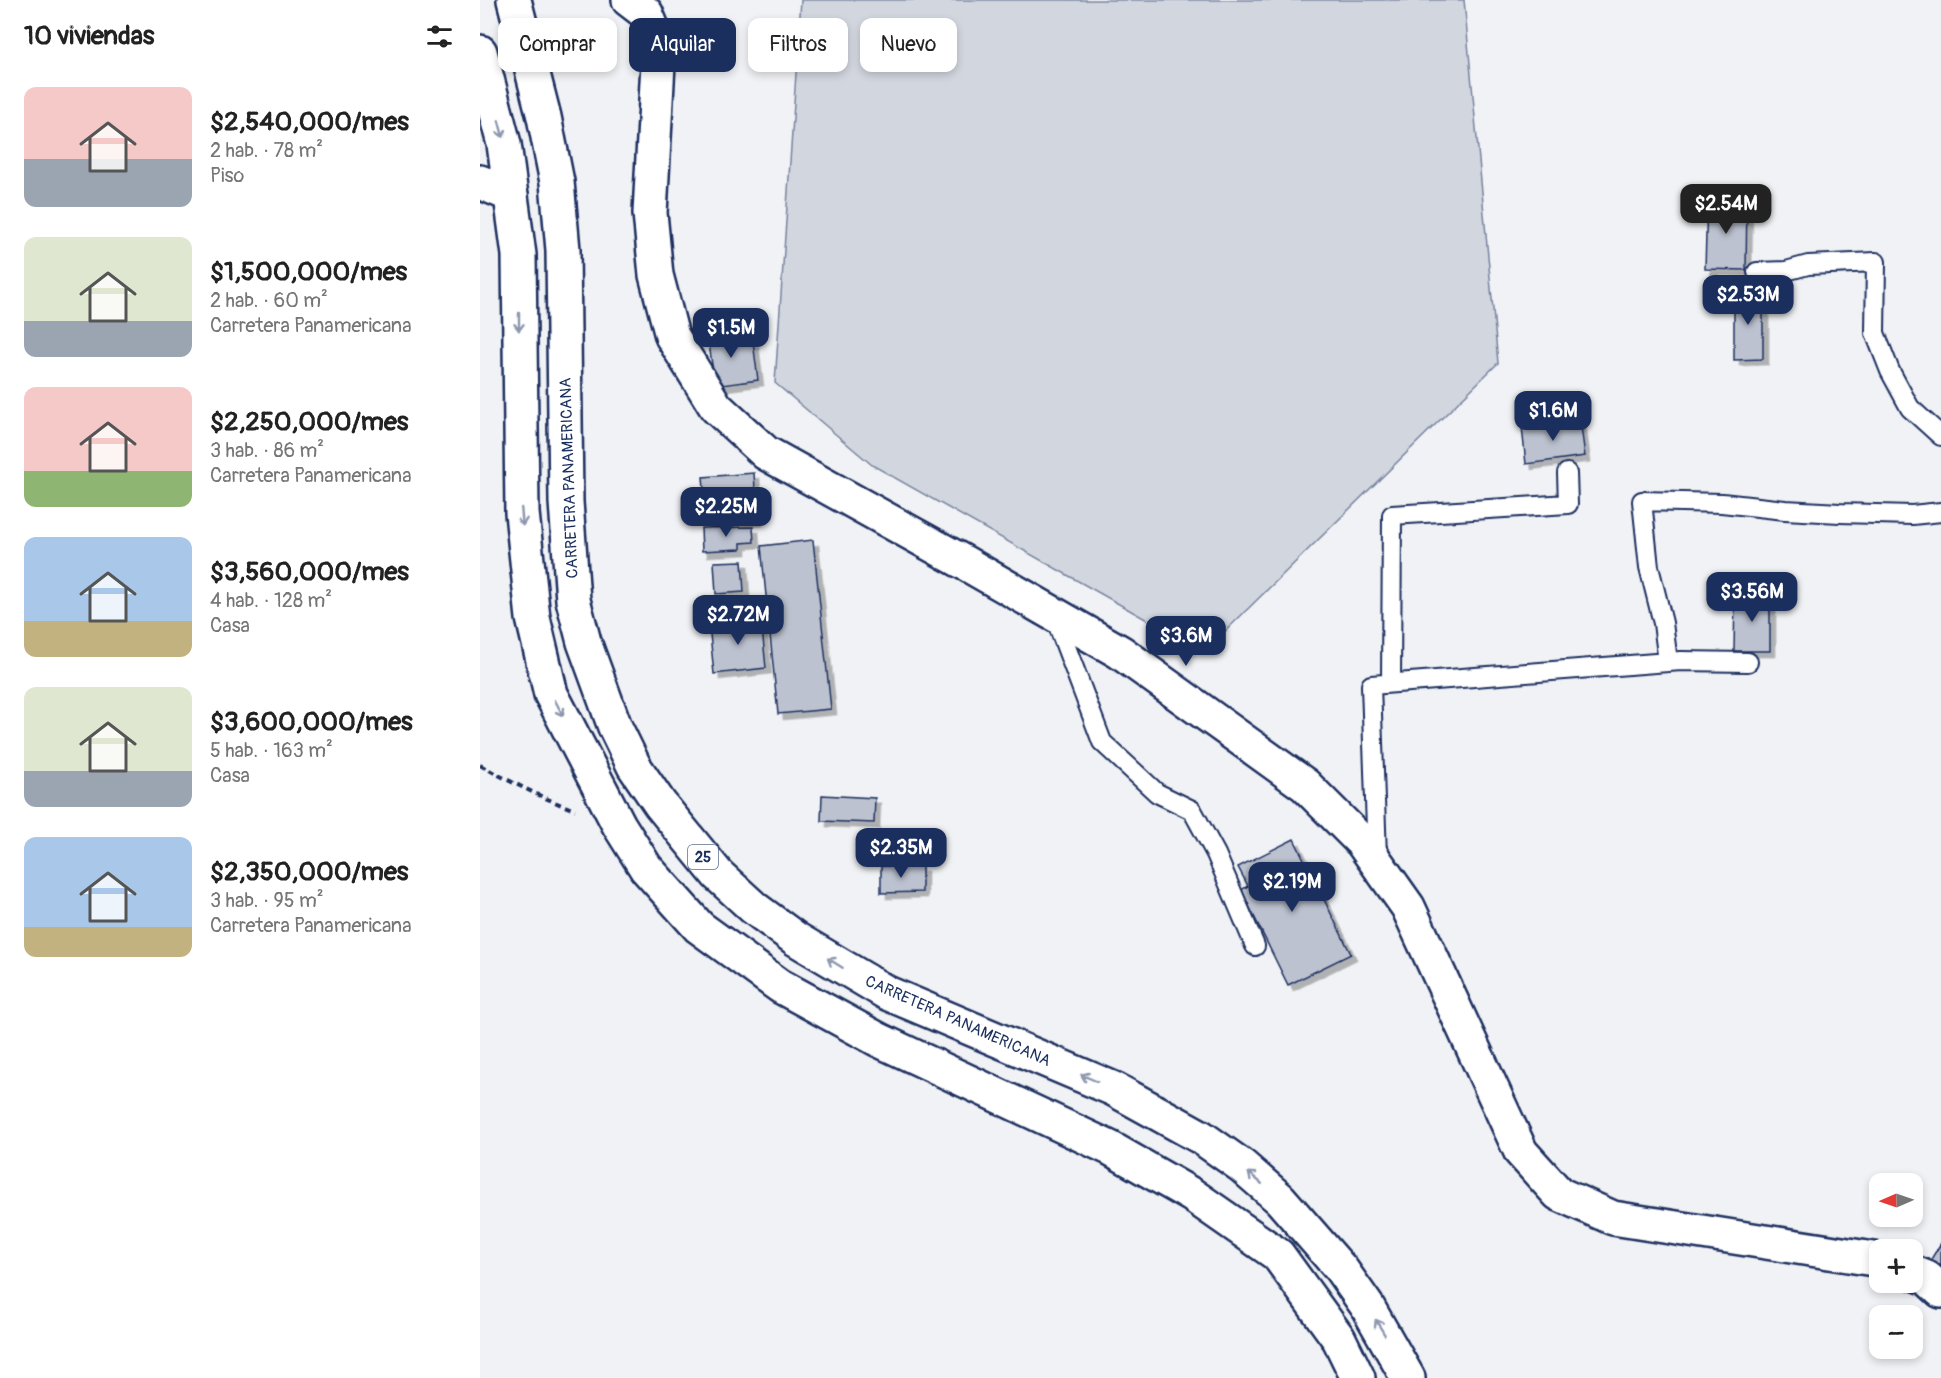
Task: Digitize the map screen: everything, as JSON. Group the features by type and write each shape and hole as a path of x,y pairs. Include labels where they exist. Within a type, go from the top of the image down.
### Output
{"main road":[{"name":"CARRETERA PANAMERICANA","path":"514,0 544,117 557,182 563,261 566,502 573,600 584,642 611,717 634,766 667,813 718,875 754,908 796,939 887,993 1114,1089 1201,1137 1242,1166 1280,1198 1341,1269 1367,1305 1408,1378"},
{"path":"629,0 646,13 659,45 650,213 656,275 672,336 716,407 766,453 1120,652 1305,784 1362,842 1408,907 1521,1152 1559,1194 1613,1218 1869,1258"},
{"path":"480,52 504,144 519,255 522,513 533,618 551,694 619,825 646,868 699,927 780,986 879,1040 1110,1148 1192,1195 1278,1255 1339,1339 1358,1378"},
{"path":"480,182 511,195"},
{"path":"1923,1276 1941,1291"}],"lane":[{"path":"1756,272 1786,272 1808,265 1876,262 1875,333 1890,371 1910,408 1941,436"},
{"path":"1391,683 1392,515 1568,504 1567,473"},
{"path":"1668,662 1664,623 1649,567 1642,501 1722,503 1840,513 1912,515 1941,512"},
{"path":"1053,614 1102,742 1157,793 1192,810 1216,854 1255,946"},
{"path":"1378,864 1371,685 1668,662 1748,662"}],"path":[{"path":"480,765 509,782 555,803 619,825"}],"shaded area":[{"path":"801,0 1464,0 1498,363 1204,652 872,465 775,383 796,72 848,72 848,18 800,18"}],"building":[{"path":"1707,199 1747,200 1746,270 1705,269"},
{"path":"1763,292 1763,359 1734,360 1734,293"},
{"path":"724,326 727,345 753,341 758,380 715,386 707,329"},
{"path":"1580,419 1585,456 1526,464 1522,427"},
{"path":"754,473 757,520 707,524 703,477"},
{"path":"753,527 754,542 741,543 741,549 702,551 701,528"},
{"path":"813,540 831,709 778,714 761,546"},
{"path":"742,561 744,592 716,594 714,562"},
{"path":"1735,594 1770,595 1770,651 1734,651"},
{"path":"761,618 766,668 714,674 709,624"},
{"path":"822,795 875,798 874,823 821,821"},
{"path":"1294,839 1351,954 1288,985 1241,890 1248,886 1238,867"},
{"path":"881,866 922,866 922,892 881,893"},
{"path":"1941,1243 1941,1279 1925,1269"}]}
